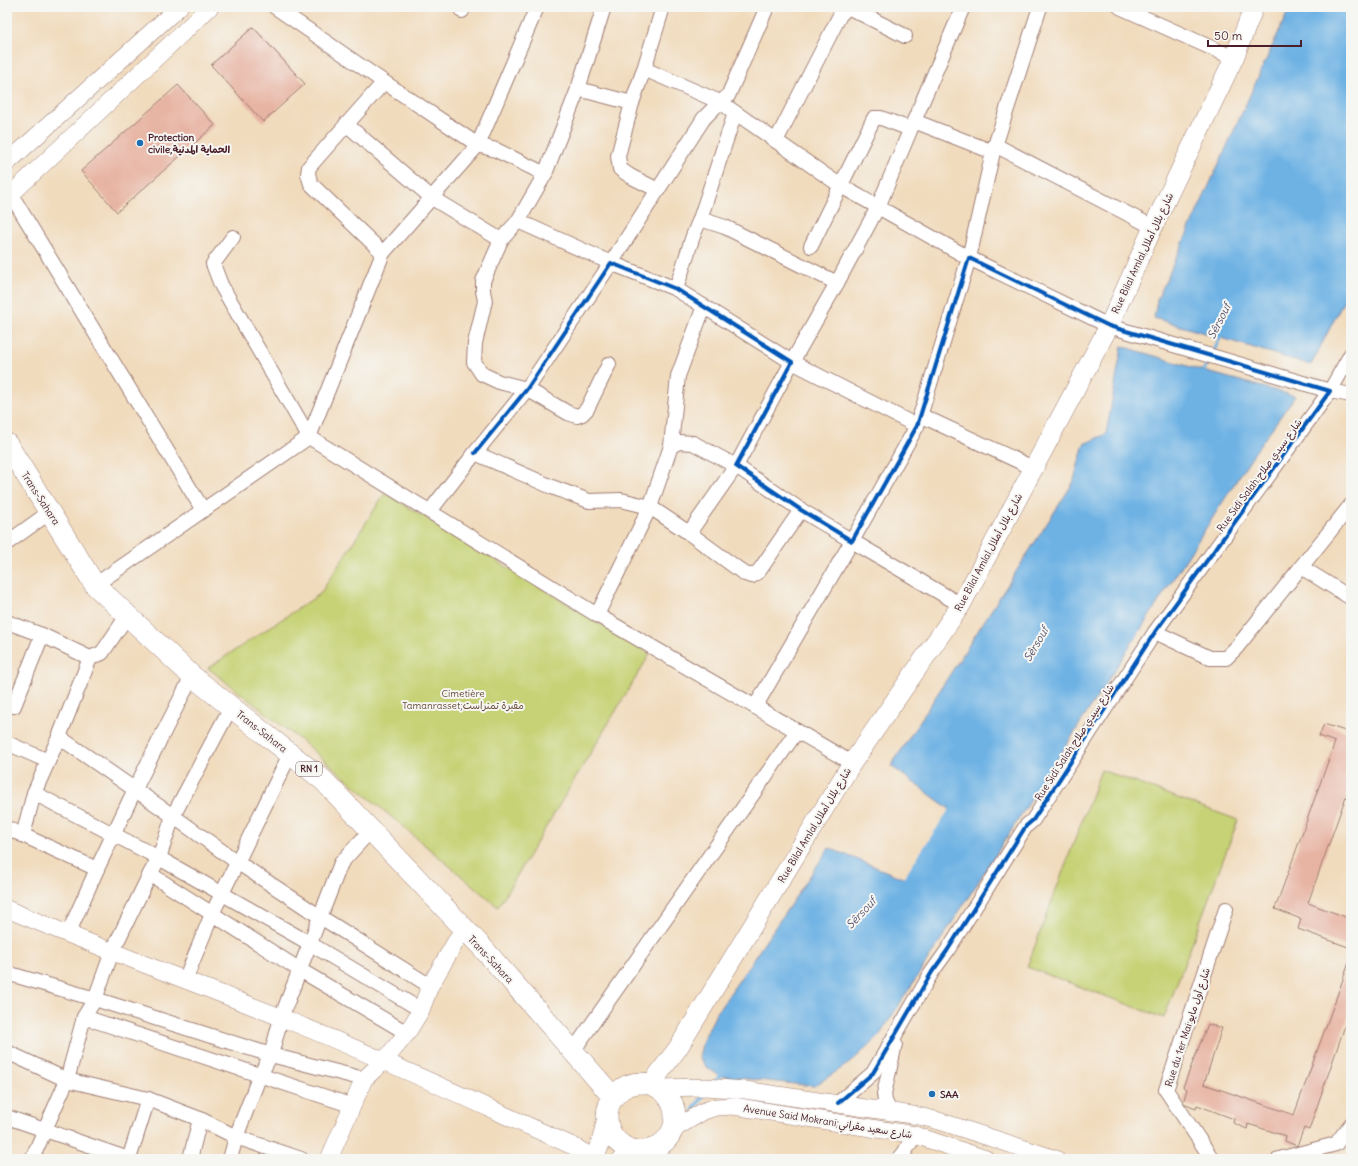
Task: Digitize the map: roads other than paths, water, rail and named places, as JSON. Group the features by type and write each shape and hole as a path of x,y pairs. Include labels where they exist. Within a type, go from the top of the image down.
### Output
{"main road":[{"name":"Rue Bilal Amlal,شارع بلال أملال","path":"655,1086 852,763 961,605 1109,326 1153,227 1234,58 1254,7"},
{"name":"Trans-Sahara","path":"7,444 95,585 192,676 322,780 463,929 481,946 613,1097"},
{"path":"595,1159 602,1139 609,1106 613,1097 621,1089 630,1084 640,1083 655,1086 669,1097 674,1109 675,1120 672,1130 666,1139 648,1154 631,1149 621,1144 614,1137 609,1127 607,1117"}],"street":[{"path":"7,163 179,7"},
{"path":"203,510 8,194 210,7"},
{"path":"276,7 478,145 496,150 545,174"},
{"path":"95,585 309,437 383,253 478,145 536,7"},
{"path":"604,7 578,89 545,174 518,221 501,240 483,281 482,291 485,301 476,343 474,362 482,374 499,382 527,389 568,413 577,416 582,414 587,409 609,364"},
{"path":"658,190 630,176 620,169 618,156 632,104 663,7"},
{"path":"430,511 527,389 611,263 704,118 728,96 767,7"},
{"path":"689,533 736,466 878,207 963,7"},
{"path":"755,707 852,541 918,421 969,258 994,148 1040,7"},
{"path":"1120,7 1137,10 1234,58"},
{"path":"776,141 840,15 844,10 850,8 905,36"},
{"path":"644,69 720,102 841,186 969,258 1109,326 1330,391 1351,394"},
{"path":"383,253 311,184 308,174 309,168 384,82"},
{"path":"578,89 632,104"},
{"path":"676,289 692,236 700,219 735,113"},
{"path":"811,246 874,118 881,118 912,125 994,148 1153,227"},
{"path":"346,124 432,198 501,240"},
{"path":"700,219 725,227 837,283"},
{"path":"518,221 611,263 676,289 792,362 918,421 1033,468"},
{"path":"234,237 213,264 221,285 309,437 597,615 852,763"},
{"path":"597,615 650,507 671,446 678,376 704,306"},
{"name":"Rue Sidi Salah;شارع سيدي صلاح","path":"838,1103 873,1073 932,972 947,951 1026,826 1033,820 1155,632 1330,391 1351,354"},
{"path":"671,446 679,442 693,443 736,466 801,510 961,605"},
{"path":"475,453 552,487 589,501 621,500 650,507 689,533 745,574 752,576 759,572 801,510"},
{"path":"1155,632 1210,658 1226,658 1237,647 1351,505"},
{"path":"7,543 50,512"},
{"path":"1300,567 1351,598"},
{"path":"23,834 34,793 59,737 90,658 102,652 127,616"},
{"path":"7,622 42,635 90,658"},
{"path":"14,706 42,635"},
{"path":"68,934 135,789 192,676"},
{"path":"32,1159 67,1080 84,1017 95,999 112,952 159,858 173,816 231,707"},
{"path":"573,1051 797,731"},
{"path":"59,737 237,862 430,986"},
{"path":"7,743 48,761"},
{"path":"185,980 212,914 290,754"},
{"path":"34,793 114,834 222,893 421,1010"},
{"path":"7,828 97,869"},
{"path":"230,1159 236,1137 260,1075 271,1055 281,1018 341,863 370,831"},
{"path":"150,874 300,970 407,1032"},
{"path":"7,909 281,1018 384,1061 575,1147 595,1159"},
{"name":"Rue du 1er Mai;شارع أول مايو","path":"1212,1159 1166,1090 1226,909"},
{"path":"329,1159 364,1079 384,1061 407,1032 421,1010 430,986 463,929"},
{"path":"7,974 95,999 271,1055 364,1079"},
{"path":"84,1017 353,1106"},
{"name":"Rue Sidi Salah;شارع سيدي صلاح","path":"890,1112 885,1102 884,1094 900,1028"},
{"path":"7,1052 67,1080 148,1099 200,1119 236,1137 301,1159"},
{"name":"Avenue Said Mokrani;شارع سعيد مقراني","path":"655,1086 737,1089 920,1116 1056,1159"},
{"path":"7,1117 46,1129 129,1159 148,1099"},
{"name":"Avenue Said Mokrani;شارع سعيد مقراني","path":"672,1130 704,1111 716,1107 733,1106 915,1135 986,1159"},
{"path":"190,1159 200,1119"},
{"path":"1279,1159 1336,1144 1351,1124"},
{"path":"899,1159 915,1135"}],"water":[{"path":"1290,7 1351,7 1351,287 1311,365 1154,318 1157,300"},
{"path":"1122,346 1204,371 1295,396 1253,455 879,1036 851,1062 814,1086 720,1076 706,1067 699,1057 703,1040 716,1014 829,848 905,879 951,810 891,766 1073,483 1084,444 1106,434"}],"waterway":[{"name":"Sêrsouf","path":"1212,354 1222,334"},
{"name":"Sêrsouf","path":"1202,373 1210,359"},
{"name":"Sêrsouf","path":"904,880 953,807"},
{"name":"Sêrsouf","path":"714,1083 723,1072"},
{"name":"Sêrsouf","path":"693,1110 706,1092"},
{"name":"Sêrsouf","path":"656,1159 674,1135"}],"place":[{"name":"Protection civile;الحماية المدنية","path":"140,143"},
{"name":"SAA","path":"932,1094"}],"park label":[{"name":"Cimetière Tamanrasset;مقبرة تمنراست","path":"463,698"}]}
